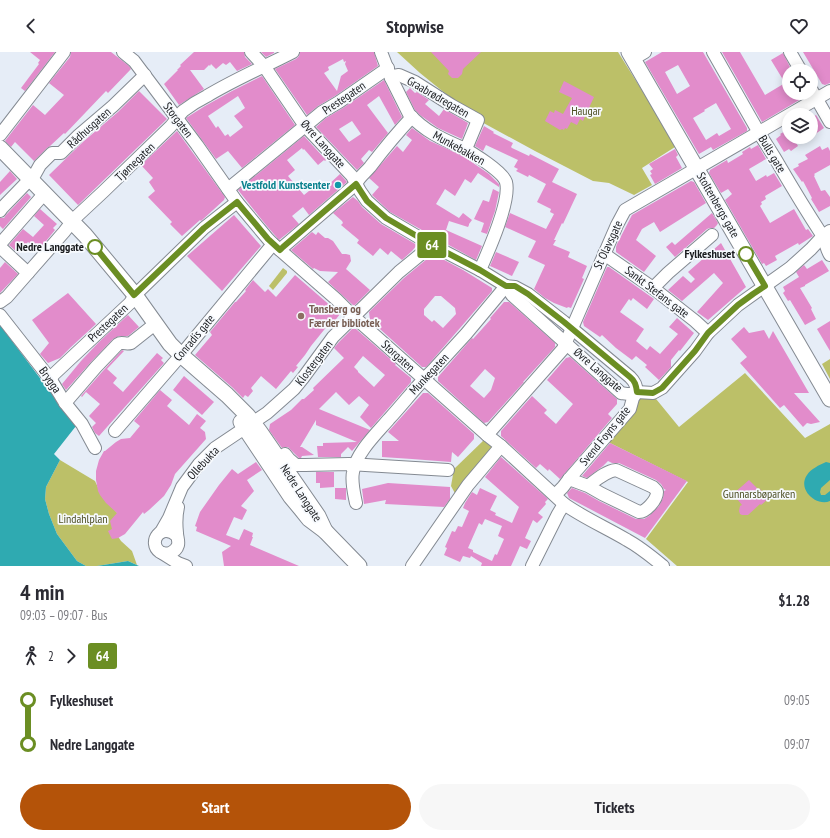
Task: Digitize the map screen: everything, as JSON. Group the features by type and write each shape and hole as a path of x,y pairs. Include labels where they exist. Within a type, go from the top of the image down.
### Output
{"main road":[{"name":"Stoltenbergs gate","path":"636,54 697,169 830,399"},
{"name":"Nedre Langgate","path":"0,148 85,235 152,326 170,344 178,358 237,416 249,425 291,497 309,519 325,531 359,566"}],"street":[{"path":"0,135 64,52"},
{"name":"Storgaten","path":"123,52 134,61 145,75 237,202 276,247 501,446 564,504 575,512 639,547 663,566"},
{"name":"Øvre Langgate","path":"251,52 264,66 305,126 352,176 367,201 386,218 506,286 512,295 621,393 629,395 637,392 634,380 572,328 528,294 515,286 506,286"},
{"name":"Tjømegaten","path":"0,302 28,273 75,218 170,127 176,117 219,88 293,52"},
{"name":"Munkebakken","path":"381,52 389,73 409,114 432,134 475,155 499,173 506,182 507,194 505,203 492,243 480,270"},
{"name":"Bulls gate","path":"713,52 797,197 817,229 826,234 825,242 830,255"},
{"path":"790,52 797,64"},
{"name":"Prestegaten","path":"228,189 322,112 389,73"},
{"name":"Graabrødregaten","path":"389,73 393,76 399,75 409,79 478,120 468,144 464,149"},
{"name":"Rådhusgaten","path":"0,211 35,174 40,165 52,153 61,153 145,75"},
{"name":"St Olavsgate","path":"818,93 830,91"},
{"name":"St Olavsgate","path":"487,435 563,348 625,210 759,132 805,100"},
{"path":"817,100 830,122"},
{"name":"Conradis gate","path":"114,431 276,247 283,247 356,184 401,128 412,117"},
{"path":"28,273 1,241 44,194"},
{"name":"Prestegaten","path":"51,380 53,374 204,228 237,202"},
{"path":"637,392 653,393 662,388 695,351 708,333 738,305 795,263 826,234"},
{"path":"654,288 668,273 712,235"},
{"name":"Klostergaten","path":"249,425 276,405 294,389 333,337 399,272 432,245"},
{"name":"Sankt Stefans gate","path":"604,254 654,288 708,333"},
{"name":"Munkegaten","path":"356,503 353,486 353,472 362,453 373,438 424,379 466,334 506,286"},
{"name":"Brygga","path":"0,315 51,380 65,403 82,424 95,448"},
{"path":"65,403 118,344 131,343 152,326"},
{"name":"Svend Foyns gate","path":"559,492 630,409 633,398 637,392"},
{"name":"Ollebukta","path":"161,552 156,547 155,543 157,536 169,518 182,487 199,464 215,448 249,425"},
{"path":"412,566 468,485 501,446"},
{"path":"285,454 296,465 305,466 348,464 448,470"},
{"path":"569,479 588,486 639,512 644,511 649,507 657,494 653,487 616,470 610,471 588,486"},
{"name":"Ollebukta","path":"182,487 176,519 178,540 190,566"},
{"path":"532,566 564,504"},
{"path":"161,532 173,532 178,540 176,550 172,553 166,554 161,552"},
{"path":"161,552 178,563 186,566"}],"green space":[{"name":"Haugar","path":"397,52 618,52 675,147 642,168 652,185 634,195 609,183 593,181 478,120 420,73"},
{"path":"283,268 287,271 287,273 273,290 269,286"},
{"path":"830,359 830,379 822,364"},
{"name":"Gunnarsbøparken","path":"745,373 805,438 830,424 830,566 677,566 646,539 688,482 606,441 635,398 652,394 679,427"},
{"path":"484,440 495,450 457,497 451,486 454,469"},
{"name":"Lindahlplan","path":"60,460 95,481 102,496 119,515 115,532 121,541 132,551 137,565 128,561 97,566 86,566 77,561 57,534 45,499 46,487"}],"water":[{"path":"0,325 76,426 54,454 60,460 46,487 45,499 57,534 77,561 86,566 0,566"},
{"path":"826,462 830,463 830,480 821,488 820,492 821,495 825,495 830,491 830,501 825,502 814,499 810,496 804,486 807,475 818,466"},
{"path":"128,561 139,566 97,566"}],"building":[{"path":"30,52 55,52 25,91 21,88 39,64 38,63 40,60"},
{"path":"71,52 111,52 131,69 108,93 106,91 65,134 64,133 34,161 15,142 11,147 5,141 33,105 45,115 64,95 49,83 70,57"},
{"path":"194,52 244,52 245,57 252,64 237,71 230,62 226,65 223,63 216,69 211,64 204,70 190,70 204,89 179,105 164,84 178,70 181,66 180,65"},
{"path":"261,52 274,52 274,53 266,57"},
{"path":"300,52 374,52 378,66 307,115 275,69 296,59","holes":["343,59 344,62 346,61 345,64 348,71 341,76 337,91 324,73 329,70 328,67"]},
{"path":"431,52 481,52 463,69 462,74 458,78 452,78 448,74 449,71"},
{"path":"662,52 703,52 747,128 747,131 713,150 711,147 699,154 645,62","holes":["678,65 690,86 677,94 665,72","716,103 731,129 719,136 717,133 706,140 693,118"]},
{"path":"722,52 740,52 765,95 782,85 782,100 799,100 786,108 782,108 782,110 762,122"},
{"path":"803,52 830,52 830,83 825,85 822,84 818,77 818,64 810,64"},
{"path":"783,53 788,64 782,64 782,78 771,60"},
{"path":"262,76 295,125 242,168 228,151 216,159 186,118 232,91","holes":["238,96 245,108 234,116 243,127 230,137 228,134 225,136 218,126 216,128 208,116"]},
{"path":"384,80 402,117 395,125 379,96 367,105 388,133 372,152 369,150 361,159 364,163 357,170 316,127 326,118","holes":["352,121 361,134 349,142 339,129"]},
{"path":"564,81 594,97 583,121 580,119 577,125 571,122 567,129 565,128 564,130 560,130 545,121 550,111 554,113 555,110 563,114 572,98 559,92"},
{"path":"410,88 415,93 417,92 429,100 425,104 439,116 444,109 468,123 462,139 438,128 420,115 415,110 406,92"},
{"path":"139,91 167,119 78,205 49,175"},
{"path":"818,118 824,128 818,132"},
{"path":"484,126 494,132 493,133 513,143 512,148 529,156 530,154 559,169 552,182 577,194 554,240 556,240 553,245 570,252 568,257 587,266 582,278 584,279 571,308 554,303 534,289 545,265 528,257 536,241 505,227 510,213 546,229 554,214 550,212 551,209 537,202 546,184 529,175 528,177 516,171 518,169 514,167 518,160 486,145 483,151 475,146"},
{"path":"412,128 430,141 463,156 489,174 499,184 499,187 478,173 471,183 465,179 455,196 445,189 436,204 459,218 463,213 472,220 468,227 449,221 446,230 482,246 476,260 390,212 372,195 379,187 369,178 397,146 403,152 412,140 406,135"},
{"path":"177,131 225,197 224,200 201,221 200,220 182,236 170,224 172,222 148,197 155,191 149,182 153,178 141,165"},
{"path":"782,133 782,144 797,144 798,146 791,151 789,149 784,152 776,139 781,135 780,134"},
{"path":"304,136 326,160 318,165 302,148 287,160 295,170 288,176 304,195 320,182 326,187 340,174 347,182 309,215 303,207 292,216 299,224 279,240 238,190"},
{"path":"758,145 766,159 749,169 756,181 766,175 767,177 774,173 782,186 765,196 766,199 761,202 762,204 760,206 770,223 794,209 806,230 808,229 813,236 799,245 798,243 775,256 777,260 766,266 764,263 762,264 725,200 732,194 728,189 721,193 709,173 710,170 727,160 728,163 743,154 742,152 750,147 751,149"},
{"path":"820,146 822,150 828,147 830,151 830,165 814,174 814,176 821,191 825,190 830,197 830,206 819,212 803,181 802,182 793,169 799,166 798,164 808,159 805,155"},
{"path":"675,149 678,155 676,157 682,168 655,184 650,175 652,174 650,171 653,169 649,164"},
{"path":"10,171 17,179 0,195 0,182"},
{"path":"691,181 694,182 706,203 660,232 654,222 642,229 636,240 656,256 644,272 616,252 617,244 632,215"},
{"path":"493,189 499,192 495,211 487,234 481,232 484,223 474,219 483,200 489,202"},
{"path":"27,193 31,197 3,229 0,226 0,218 4,218"},
{"path":"353,197 381,224 417,245 402,260 391,251 388,255 380,248 373,256 357,243 359,240 341,225 343,223 342,221 333,213"},
{"path":"40,209 57,224 53,228 55,230 38,251 28,242 18,253 9,245 23,229 33,237 44,225 34,216"},
{"path":"712,213 718,223 717,225 714,228 707,229 675,257 666,247 672,242 675,245"},
{"path":"234,215 261,246 222,291 187,256"},
{"path":"312,232 316,235 318,232 325,238 333,241 342,254 350,255 351,261 346,269 370,290 354,306 328,282 338,272 313,269 291,250"},
{"path":"721,243 746,287 708,320 697,312 723,283 714,273 682,301 668,290 683,276 691,283 695,279 688,272"},
{"path":"496,252 519,262 512,276 490,266"},
{"path":"433,254 492,288 492,291 426,367 422,367 370,320 369,312 404,278","holes":["435,296 441,296 455,308 456,314 443,328 434,320 432,322 424,315 424,309"]},
{"path":"822,260 829,271 800,288 812,308 811,309 816,319 805,325 790,300 788,301 783,293 785,291 783,287 799,277 796,272 804,265 807,269"},
{"path":"5,262 18,274 0,293 0,268"},
{"path":"607,267 654,299 647,309 633,298 631,301 629,299 620,312 644,329 636,341 647,350 650,346 660,354 678,334 669,327 677,318 694,333 671,360 671,367 659,380 645,367 647,365 636,356 632,360 602,335 600,337 584,326 583,322"},
{"path":"295,275 340,314 330,327 328,325 311,346 296,366 298,367 293,373 291,371 276,389 261,376 251,388 253,391 248,397 245,395 243,398 195,355 212,335 210,332 246,291 245,290 253,280 265,292 268,289 276,297"},
{"path":"68,293 96,324 60,358 48,363 40,354 49,343 32,320"},
{"path":"504,302 509,302 555,343 555,347 488,422 484,423 438,381 438,377 472,338 473,339 491,319 490,318","holes":["485,369 495,378 491,390 484,398 470,386"]},
{"path":"128,315 139,327 128,336 119,336 113,339 66,390 62,384 81,361"},
{"path":"830,321 830,351 817,329"},
{"path":"744,327 749,333 764,330 769,339 773,331 809,393 794,393 820,422 811,424 807,423 803,427 784,405 780,408 740,363 747,357 731,339"},
{"path":"352,329 356,329 411,378 411,382 371,428 360,417 369,405 359,396 349,405 336,392 319,409 370,430 352,451 348,447 341,454 341,457 318,457 317,446 323,446 323,443 357,442 316,425 316,420 300,447 314,455 302,456 299,458 288,447 282,448 269,430 270,424 304,399 314,390 313,388 344,358 334,348","holes":["363,356 385,375 374,387 354,367"]},
{"path":"122,350 124,351 107,369 117,378 113,383 123,392 157,353 163,358 161,360 164,363 99,436 95,433 92,427 96,423 89,416 100,404 86,392 82,397 81,396"},
{"path":"570,357 617,399 617,404 608,414 612,418 560,479 549,469 548,471 540,464 536,468 501,436 501,431 532,396 547,410 544,413 556,424 573,404 547,380 566,358"},
{"path":"184,376 214,402 202,415 173,390"},
{"path":"160,390 172,400 167,406 189,425 197,414 206,421 200,428 205,432 206,439 175,474 171,485 164,496 144,514 143,512 125,534 118,538 112,539 108,531 112,529 110,521 117,513 106,503 98,491 96,471 99,460 104,451 116,442 121,439 130,438 140,426 134,421"},
{"path":"423,393 428,393 474,434 474,439 458,457 452,452 451,462 382,457 382,441 399,441 388,432"},
{"path":"610,443 687,481 645,538 569,498 567,493 572,488 636,519 644,519 659,506 663,498 664,491 666,490 661,484 656,480 619,463 612,463 608,461 587,478 582,476"},
{"path":"501,457 548,499 545,502 546,504 538,513 543,517 537,523 533,520 525,538 531,541 527,549 520,546 511,566 481,566 482,563 471,556 470,558 463,556 460,562 444,555 447,548 445,547 452,531 455,532 458,526 462,527 469,511 463,508 465,503 472,492 477,495 480,488 497,496 490,510 496,513 495,515 512,523 519,507 485,477","holes":["485,519 502,526 498,536 504,539 497,555 495,554 492,561 468,548 479,523 482,525"]},
{"path":"256,462 262,470 247,480 254,491 241,506 247,510 242,520 234,517 226,535 239,540 244,529 253,533 250,545 299,566 224,566 222,552 231,546 196,531 197,527 195,526 200,512 232,469 238,474"},
{"path":"316,472 334,472 334,487 320,488 320,483 316,483"},
{"path":"749,480 759,490 760,489 768,499 748,515 742,515 739,511 740,506 742,505 733,494"},
{"path":"388,483 450,487 450,499 444,507 385,504 386,500 364,504 362,489"},
{"path":"335,488 346,488 346,500 335,499"}],"bus line":[{"name":"64","path":"95,247 134,295 204,228 237,202 268,239 280,250 356,184 367,201 386,218 506,286 515,286 528,294 634,380 637,392 653,393 662,388 695,351 708,333 738,305 765,286 746,254"}],"place":[{"name":"Vestfold Kunstsenter","path":"338,185"},
{"name":"Nedre Langgate","path":"95,247"},
{"name":"Fylkeshuset","path":"746,254"},
{"name":"Tønsberg og Færder bibliotek","path":"301,316"}]}
